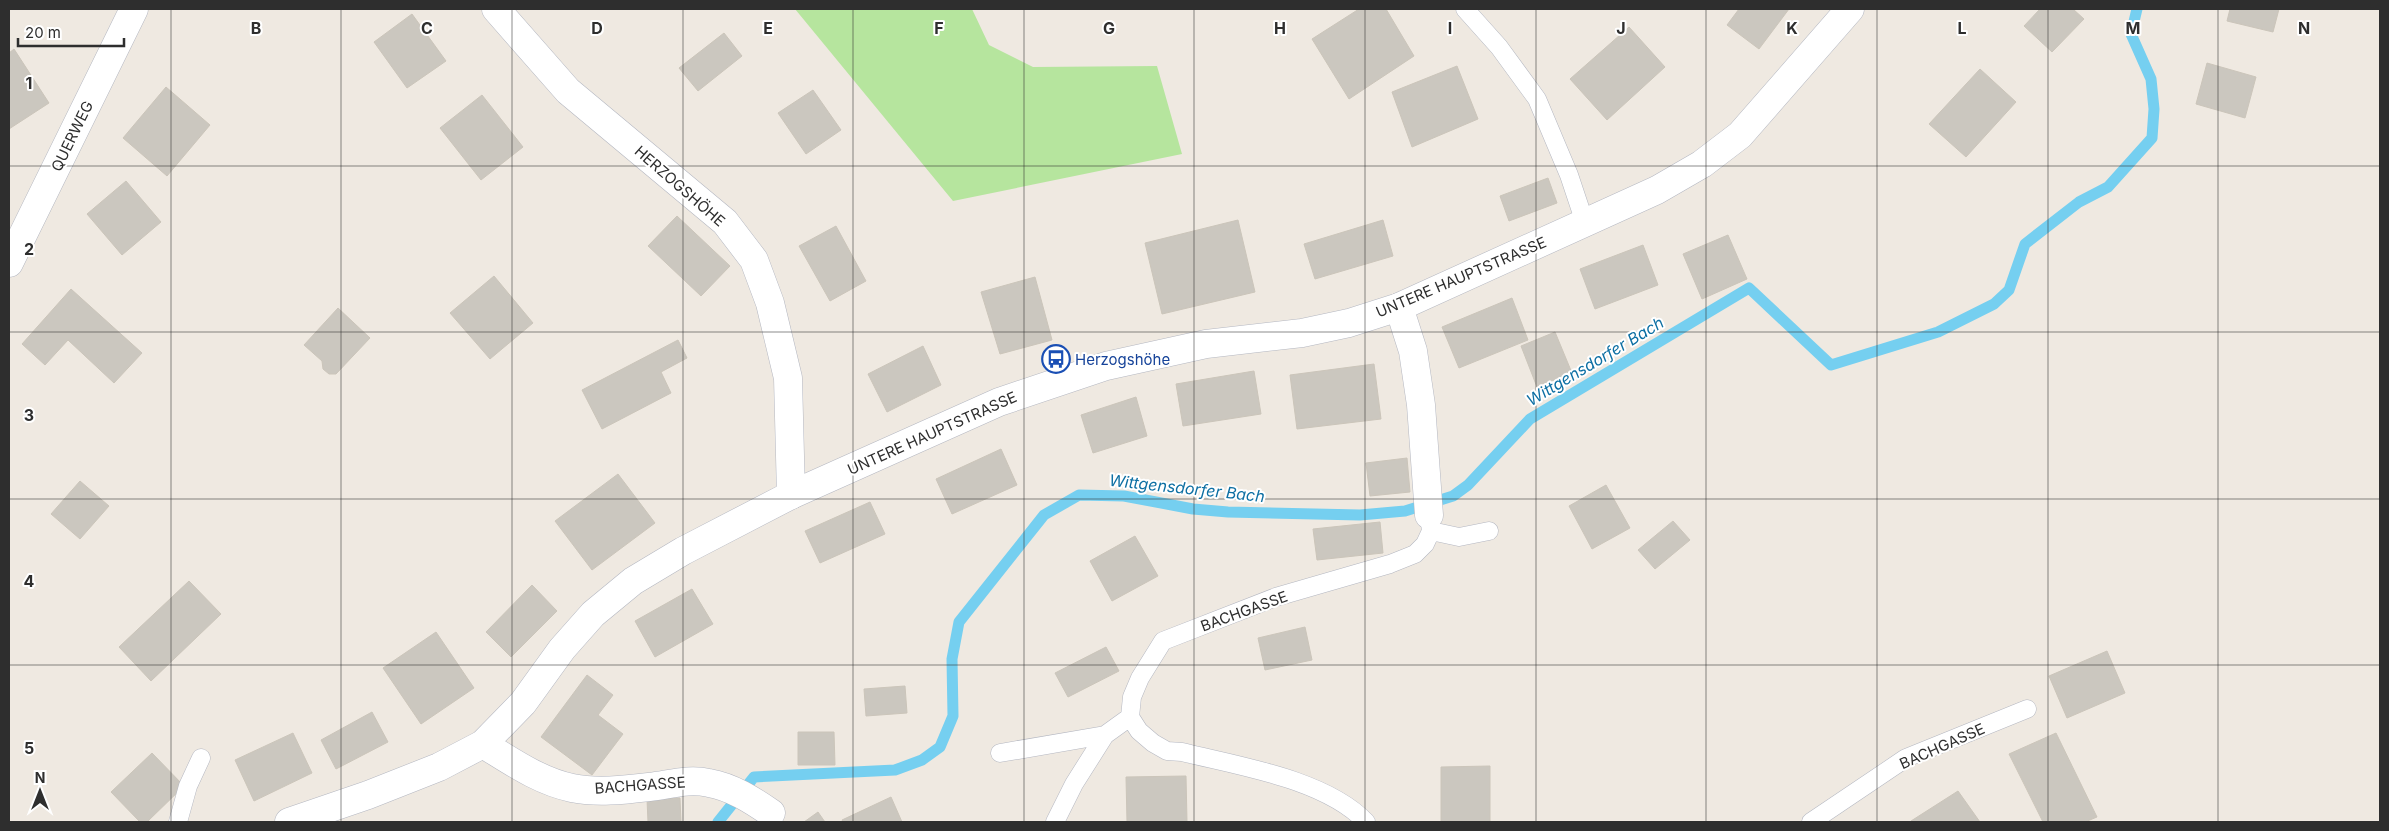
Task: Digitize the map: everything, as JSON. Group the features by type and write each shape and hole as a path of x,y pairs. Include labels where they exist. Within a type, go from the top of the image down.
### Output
{"street":[{"name":"HERZOGSHÖHE","path":"496,9 568,91 725,222 754,260 770,303 788,378 792,495"},
{"name":"UNTERE HAUPTSTRASSE","path":"289,822 377,792 438,767 483,744 523,703 562,649 593,614 633,581 683,551 792,495 999,402 1106,366 1206,344 1302,333 1349,323 1399,307 1658,190 1702,164 1740,135 1850,9"},
{"name":"QUERWEG","path":"9,263 130,17"},
{"path":"1399,307 1412,351 1421,404 1429,514"},
{"name":"BACHGASSE","path":"483,744 537,776 572,788 611,790 650,787 681,781 708,782 726,788 761,806"}],"lane":[{"path":"1465,9 1499,47 1537,99 1569,175 1585,223"},
{"path":"1429,514 1459,537 1490,531"},
{"name":"BACHGASSE","path":"1130,717 1132,697 1140,678 1163,641 1276,597 1390,564 1415,554 1425,544 1429,514"},
{"name":"BACHGASSE","path":"1811,822 1906,758 2026,709"},
{"path":"1055,822 1074,784 1105,735 1130,717 1139,731 1153,743 1167,751 1182,752 1296,781 1354,810 1366,822"},
{"path":"1000,753 1105,735"},
{"path":"178,822 188,786 201,758"}],"green space":[{"path":"795,9 972,9 989,45 1033,67 1157,66 1182,154 953,201"}],"building":[{"path":"1359,9 1386,9 1414,56 1349,99 1312,39"},
{"path":"1739,9 1789,9 1759,49 1727,25"},
{"path":"2040,9 2073,9 2084,19 2052,52 2024,26"},
{"path":"2230,9 2279,9 2273,32 2227,21"},
{"path":"412,14 446,61 407,88 374,42"},
{"path":"1629,27 1665,67 1607,120 1570,79"},
{"path":"724,33 742,56 698,91 679,68"},
{"path":"14,49 49,103 9,129 9,53"},
{"path":"2207,63 2256,77 2245,118 2196,104"},
{"path":"1457,66 1478,119 1412,147 1392,92"},
{"path":"1980,69 2016,102 1966,157 1929,124"},
{"path":"166,87 210,125 167,176 123,138"},
{"path":"813,90 841,130 806,154 778,113"},
{"path":"482,95 523,147 481,180 440,128"},
{"path":"1548,178 1557,203 1509,221 1500,196"},
{"path":"126,181 161,222 122,255 87,214"},
{"path":"677,216 730,266 701,296 648,246"},
{"path":"1238,220 1255,292 1162,314 1145,243"},
{"path":"1383,220 1393,256 1315,279 1304,244"},
{"path":"836,226 866,281 830,301 799,246"},
{"path":"1728,235 1747,279 1702,299 1683,254"},
{"path":"1643,245 1658,285 1595,309 1580,269"},
{"path":"494,276 533,323 490,359 450,313"},
{"path":"1035,277 1052,340 1000,354 981,292"},
{"path":"71,289 142,353 114,383 68,340 45,365 22,344"},
{"path":"1512,298 1528,340 1459,368 1442,327"},
{"path":"338,308 370,338 336,374 329,374 323,369 322,361 304,345"},
{"path":"1555,332 1572,373 1537,387 1521,346"},
{"path":"678,340 687,358 661,372 671,393 602,429 582,390"},
{"path":"923,346 941,385 887,412 868,374"},
{"path":"1374,364 1381,419 1297,429 1290,375"},
{"path":"1254,371 1261,414 1183,426 1176,384"},
{"path":"1136,397 1147,436 1093,453 1081,415"},
{"path":"1001,449 1017,485 952,514 936,479"},
{"path":"1407,458 1410,492 1370,496 1366,463"},
{"path":"618,474 655,523 592,570 555,521"},
{"path":"80,481 109,506 80,539 51,514"},
{"path":"1606,485 1630,528 1592,549 1569,506"},
{"path":"870,502 885,534 820,563 805,531"},
{"path":"1673,521 1690,540 1655,569 1638,550"},
{"path":"1380,522 1383,553 1317,560 1313,529"},
{"path":"1135,536 1158,576 1112,601 1090,561"},
{"path":"189,581 221,614 151,681 119,647"},
{"path":"532,585 557,611 511,657 486,632"},
{"path":"692,589 713,624 655,657 635,621"},
{"path":"1305,627 1312,660 1265,670 1258,638"},
{"path":"436,632 474,688 421,724 383,668"},
{"path":"1106,647 1119,671 1068,697 1055,673"},
{"path":"2107,651 2125,693 2067,718 2049,676"},
{"path":"587,675 613,695 598,715 623,734 592,775 541,737"},
{"path":"905,686 907,713 866,716 864,689"},
{"path":"372,712 388,742 336,769 321,740"},
{"path":"798,732 834,732 835,765 798,765"},
{"path":"293,733 312,773 254,801 235,760"},
{"path":"2056,733 2097,817 2085,822 2043,822 2009,754"},
{"path":"152,753 184,786 147,822 140,822 111,792"},
{"path":"1490,766 1490,822 1441,822 1441,767"},
{"path":"1186,776 1187,822 1127,822 1126,777"},
{"path":"1958,791 1980,822 1911,821"},
{"path":"891,797 902,822 843,822 842,820"},
{"path":"680,798 681,822 648,822 647,799"},
{"path":"818,812 825,822 804,822"}],"waterway":[{"name":"Wittgensdorfer Bach","path":"718,822 754,777 895,770 922,760 940,747 953,716 952,659 959,622 1044,515 1079,495 1124,496 1193,509 1228,512 1360,515 1405,511 1453,496 1468,485 1530,419 1749,288 1831,365 1938,332 1994,304 2009,290 2025,244 2079,202 2108,187 2152,138 2154,109 2151,79 2131,34 2137,9"}],"place":[{"name":"Herzogshöhe","path":"1056,359"}]}
